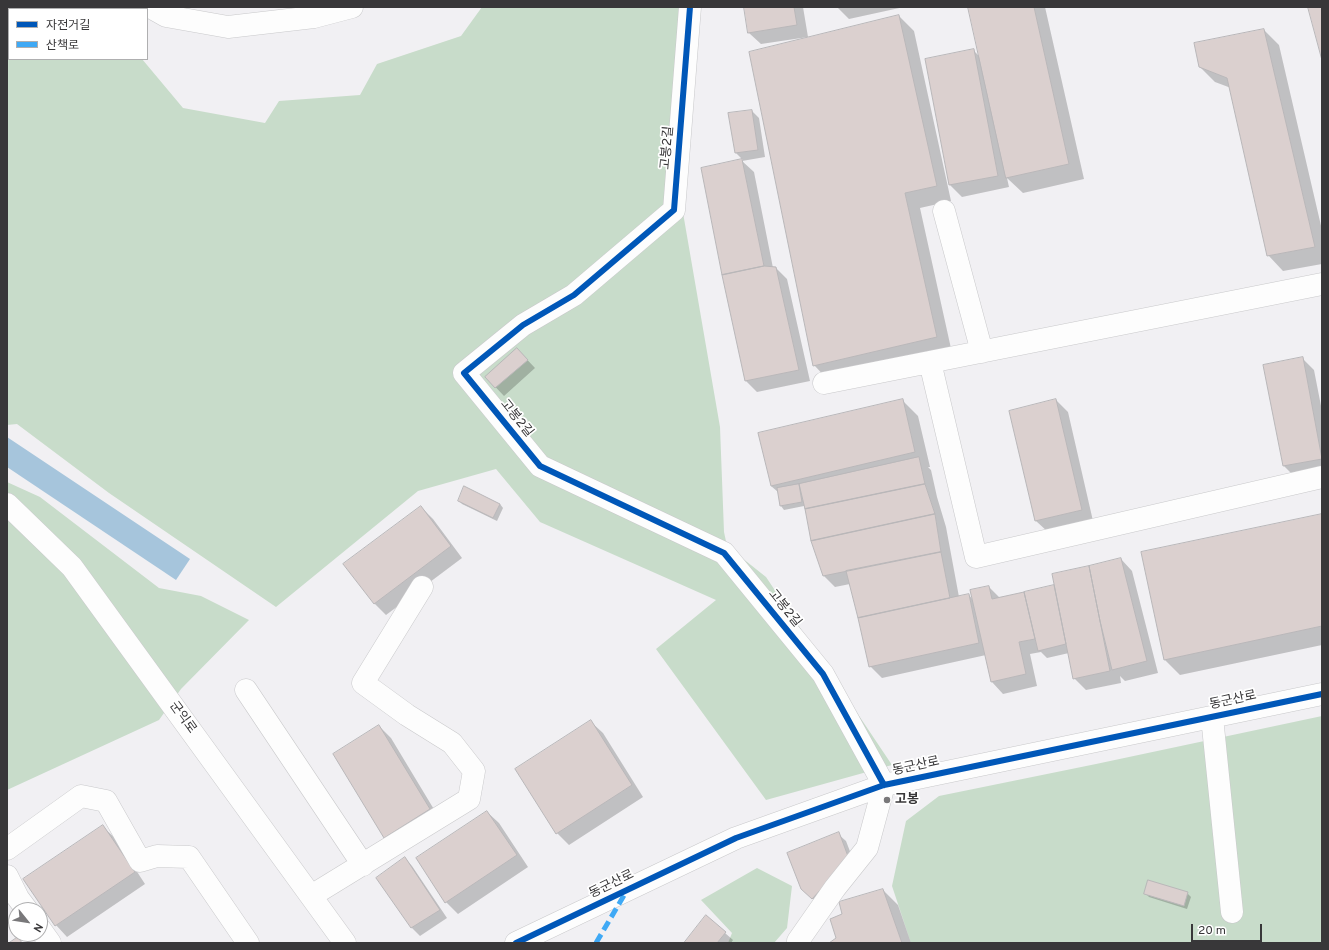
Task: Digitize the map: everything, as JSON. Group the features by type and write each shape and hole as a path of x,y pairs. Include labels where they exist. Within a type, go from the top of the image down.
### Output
{"street":[{"path":"150,7 166,16 228,27 314,17 352,7"},
{"name":"고봉2길","path":"690,7 674,210 574,295 523,325 464,372 540,466 724,553 823,674 884,785"},
{"path":"944,211 982,352"},
{"path":"824,383 1322,284"},
{"path":"930,362 976,557 1322,477"},
{"name":"군익로","path":"7,504 72,567 345,943"},
{"path":"311,896 469,800 474,771 452,743 407,715 363,683 422,586"},
{"path":"246,690 363,865"},
{"name":"동군산로","path":"516,943 736,838 884,785 1322,694"},
{"path":"1212,717 1232,912"},
{"path":"798,941 835,888 867,848 884,785"},
{"path":"7,849 81,796 106,801 140,861 157,856 189,857 248,943"},
{"path":"7,876 16,902"}],"green space":[{"path":"7,7 106,8 8,8 8,60 143,60 183,108 265,123 279,101 360,95 377,64 461,36 482,7 700,7 682,207 720,427 724,532 727,546 766,577 892,765 766,800 656,649 716,600 540,522 496,469 418,491 276,607 109,493 17,424 7,425"},
{"path":"7,482 40,497 159,588 201,596 249,620 181,689 159,720 7,790"},
{"path":"1322,716 1322,943 911,943 892,886 906,821 939,796"},
{"path":"757,868 792,886 787,928 774,943 728,943 732,933 701,900"}],"water":[{"path":"7,437 190,559 176,580 7,467"}],"building":[{"path":"744,7 794,7 797,25 748,33"},
{"path":"968,7 1034,7 1069,164 1006,178"},
{"path":"1308,7 1322,7 1322,60"},
{"path":"899,15 937,186 905,193 937,337 813,366 749,52"},
{"path":"1264,29 1315,247 1267,256 1227,78 1199,67 1194,43"},
{"path":"974,49 998,176 949,185 925,59"},
{"path":"752,110 758,150 735,153 728,113"},
{"path":"742,159 764,266 722,275 701,168"},
{"path":"764,266 776,267 799,370 745,381 722,275"},
{"path":"517,348 528,360 495,388 485,377"},
{"path":"1303,357 1322,459 1283,466 1263,365"},
{"path":"903,399 915,452 771,486 758,433"},
{"path":"1056,399 1082,510 1035,521 1009,411"},
{"path":"919,457 925,484 805,509 799,484"},
{"path":"799,484 802,502 780,506 777,488"},
{"path":"925,484 935,514 811,541 805,509"},
{"path":"464,486 500,504 493,518 458,501"},
{"path":"421,506 451,546 374,604 343,564"},
{"path":"935,514 941,552 823,576 811,541"},
{"path":"1322,514 1322,626 1164,660 1141,552"},
{"path":"941,552 950,598 858,618 846,571"},
{"path":"1121,558 1147,661 1112,670 1089,566"},
{"path":"1089,566 1110,671 1073,679 1052,574"},
{"path":"1054,585 1066,644 1038,651 1024,592"},
{"path":"989,586 992,599 1024,592 1035,639 1019,642 1026,674 991,682 970,590"},
{"path":"969,594 979,643 869,667 858,618"},
{"path":"591,720 632,785 556,834 515,769"},
{"path":"379,725 430,809 384,838 333,754"},
{"path":"487,811 517,855 445,903 416,858"},
{"path":"103,825 135,872 55,926 48,916 48,902 39,902 23,879"},
{"path":"839,832 849,859 812,899 801,889 787,853"},
{"path":"405,857 440,910 411,928 376,878"},
{"path":"1148,880 1188,892 1184,906 1144,894"},
{"path":"883,889 902,943 829,943 836,938 830,919 842,914 839,902"},
{"path":"706,915 726,932 717,943 684,943"},
{"path":"21,942 22,943 9,943"}],"marked path":[{"path":"596,943 626,892"}],"cycle path":[{"path":"690,7 674,210 574,295 523,325 464,373 540,466 724,553 823,674 884,785"},
{"path":"516,943 736,838 884,785 1322,694"}],"place":[{"name":"고봉","path":"887,800"}]}
